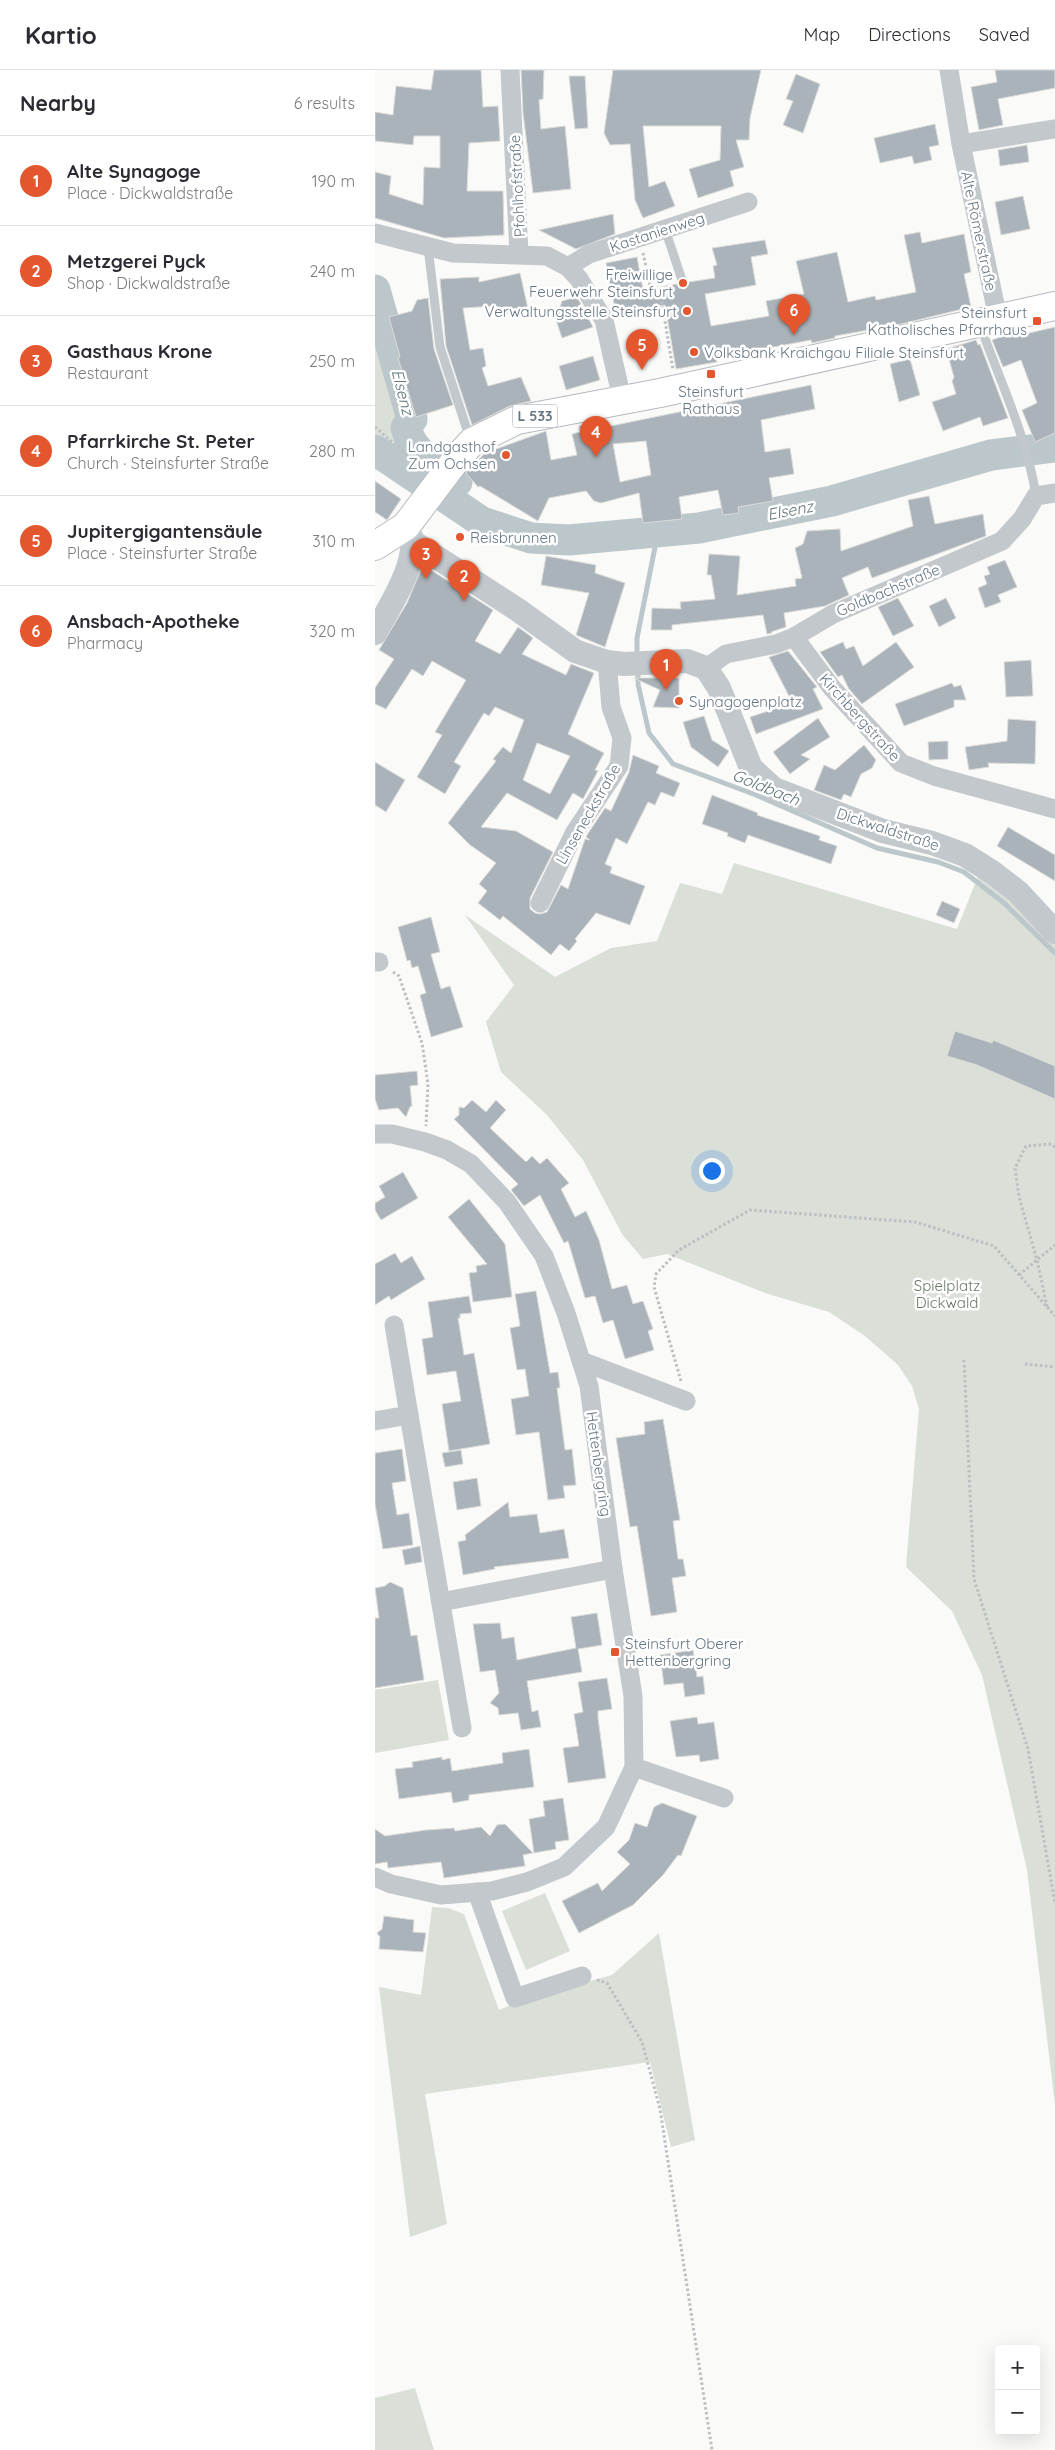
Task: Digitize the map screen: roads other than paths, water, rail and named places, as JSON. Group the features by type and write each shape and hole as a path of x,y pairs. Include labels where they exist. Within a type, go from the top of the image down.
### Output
{"main road":[{"name":"L 533","path":"375,546 409,534 427,500 465,450 517,420 1055,306"}],"street":[{"name":"Pfohlhofstraße","path":"511,70 519,254 547,256 568,267 587,291 604,320 622,399"},
{"name":"Alte Römerstraße","path":"949,70 988,320"},
{"path":"961,144 1055,129"},
{"name":"Kastanienweg","path":"568,267 589,254 748,202"},
{"path":"375,233 453,253 519,254"},
{"path":"1036,496 1055,493"},
{"name":"Goldbachstraße","path":"706,668 726,654 776,644 794,637 833,614 1002,541 1022,519 1036,496"},
{"path":"375,633 408,568 409,534"},
{"path":"409,534 575,651 616,663 687,661 706,668"},
{"name":"Kirchbergstraße","path":"794,637 832,688 901,763 934,776 1055,809"},
{"name":"Linseneckstraße","path":"540,904 575,832 619,766 622,738 611,707 616,663"},
{"name":"Dickwaldstraße","path":"706,668 719,688 751,768 775,789 883,831 933,843 965,855 992,872 1018,892 1055,932"},
{"name":"Hettenbergring","path":"375,1134 392,1134 425,1142 447,1150 471,1164 507,1202 543,1256 566,1312 589,1386 613,1569 633,1696 634,1767 606,1827 564,1867 527,1882 492,1891 441,1895 391,1884 375,1877"},
{"path":"394,1325 462,1728"},
{"path":"581,1361 686,1401"},
{"path":"375,1421 409,1415"},
{"path":"441,1602 613,1569"},
{"path":"634,1767 724,1798"},
{"path":"477,1892 515,1998 582,1976"}],"lane":[{"path":"665,229 683,283"},
{"path":"429,248 440,347 465,450"},
{"path":"988,320 1032,472 1036,496"}],"waterway":[{"name":"Elsenz","path":"375,290 412,419 406,428 409,437 427,459 457,482"},
{"name":"Elsenz","path":"375,450 482,522 531,538 569,540 699,528 832,501 991,455 1055,447"},
{"name":"Goldbach","path":"637,656 637,638 658,532"},
{"name":"Goldbach","path":"638,670 638,684 649,733 673,764 756,795 877,848 938,862 964,872 1004,903 1055,953"}],"place":[{"name":"Freiwillige Feuerwehr Steinsfurt","path":"683,283"},
{"name":"Verwaltungsstelle Steinsfurt","path":"687,311"},
{"name":"Steinsfurt Katholisches Pfarrhaus","path":"1037,321"},
{"name":"Ansbach-Apotheke","path":"794,335"},
{"name":"Volksbank Kraichgau Filiale Steinsfurt","path":"694,352"},
{"name":"Jupitergigantensäule","path":"642,370"},
{"name":"Steinsfurt Rathaus","path":"711,374"},
{"name":"Landgasthof Zum Ochsen","path":"506,455"},
{"name":"Pfarrkirche St. Peter","path":"596,457"},
{"name":"Reisbrunnen","path":"460,537"},
{"name":"Gasthaus Krone","path":"426,579"},
{"name":"Metzgerei Pyck","path":"464,601"},
{"name":"Alte Synagoge","path":"666,690"},
{"name":"Synagogenplatz","path":"679,701"},
{"name":"Steinsfurt Oberer Hettenbergring","path":"615,1652"}],"park label":[{"name":"Spielplatz Dickwald","path":"947,1294"}]}
